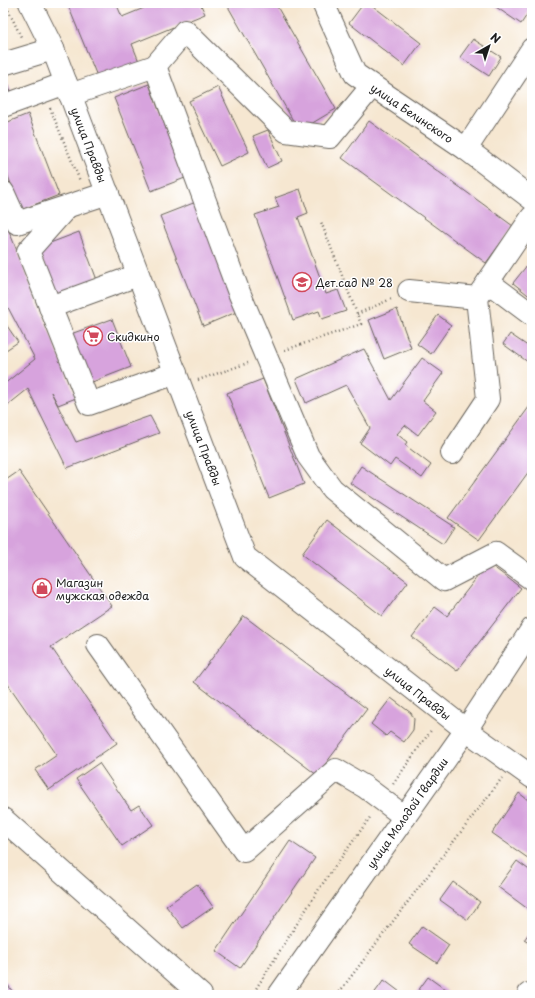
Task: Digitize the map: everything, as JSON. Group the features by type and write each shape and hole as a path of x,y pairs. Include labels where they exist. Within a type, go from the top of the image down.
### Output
{"street":[{"name":"улица Правды","path":"30,3 53,49 245,557 466,730 532,777"},
{"name":"улица Белинского","path":"323,3 355,74 466,149 532,199"},
{"path":"3,106 155,66 185,31 286,131 330,137 372,86"},
{"path":"3,64 53,49"},
{"path":"466,149 532,49"},
{"path":"155,66 238,290 308,456 332,489 444,580 496,553 532,579"},
{"path":"3,192 17,223 108,193"},
{"path":"67,207 28,251 89,404 178,379"},
{"path":"452,453 488,399 483,290 532,217"},
{"path":"50,307 138,275"},
{"path":"409,291 483,290 532,315"},
{"name":"улица Молодой Гвардии","path":"279,995 466,730 532,629"},
{"path":"98,645 244,851 336,770 365,787 405,817"},
{"path":"3,819 200,995"}],"path":[{"path":"178,379 267,357 361,324 321,222"},
{"path":"357,314 409,291"},
{"path":"337,995 504,775"}],"building":[{"path":"67,3 116,3 122,17 144,8 142,3 200,3 205,14 132,44 140,64 99,81"},
{"path":"226,3 275,3 336,109 299,131"},
{"path":"364,3 369,3 421,43 404,66 349,23"},
{"path":"494,3 529,3 532,7 521,24 493,5"},
{"path":"473,39 501,57 489,76 460,57"},
{"path":"3,43 7,53 3,55"},
{"path":"6,78 13,96 3,99 3,79"},
{"path":"149,84 185,178 151,191 114,98"},
{"path":"218,87 249,152 220,166 189,101"},
{"path":"28,114 59,195 21,210 3,163 3,124"},
{"path":"369,121 513,226 486,263 342,158"},
{"path":"268,130 282,161 267,168 253,136"},
{"path":"300,189 308,213 298,217 326,294 338,290 346,311 322,319 319,311 293,320 255,215 279,207 275,198"},
{"path":"196,202 239,311 203,326 160,216"},
{"path":"3,216 76,398 58,405 51,392 76,442 150,416 159,433 67,468 28,389 3,409 3,385 35,359 3,298"},
{"path":"79,232 97,280 56,296 37,248"},
{"path":"532,259 532,298 513,283"},
{"path":"397,309 411,348 384,359 369,320"},
{"path":"438,315 451,325 431,354 417,344"},
{"path":"112,319 131,367 87,384 68,335"},
{"path":"3,320 18,342 3,352"},
{"path":"510,334 532,349 532,365 503,344"},
{"path":"364,349 391,400 422,358 443,373 423,401 436,411 418,435 405,425 397,434 407,442 405,445 431,465 422,478 395,459 390,466 360,443 370,428 346,385 306,403 296,379"},
{"path":"263,379 304,484 269,498 227,393"},
{"path":"532,403 532,467 479,540 448,518"},
{"path":"361,466 454,527 443,544 350,483"},
{"path":"19,471 112,606 51,647 117,743 49,790 35,770 57,755 3,677 3,482"},
{"path":"327,520 408,582 382,616 302,554"},
{"path":"488,563 521,588 457,671 412,637 435,607 447,616"},
{"path":"244,616 367,709 317,775 194,682"},
{"path":"391,698 411,713 414,719 413,730 404,742 390,732 386,736 371,724"},
{"path":"99,763 131,810 139,805 153,825 122,846 76,779"},
{"path":"519,793 532,803 532,861 492,833"},
{"path":"290,841 315,858 240,968 216,951"},
{"path":"517,861 532,872 532,912 498,887"},
{"path":"453,882 480,902 468,920 440,900"},
{"path":"197,884 213,907 183,928 166,906"},
{"path":"422,926 449,945 437,963 409,944"},
{"path":"532,929 532,945 524,940"},
{"path":"428,977 453,995 415,995"},
{"path":"384,980 404,995 373,995"},
{"path":"5,981 15,995 3,995 3,982"}],"place":[{"name":"Дет.сад № 28","path":"302,282"},
{"name":"Скидкино","path":"93,336"},
{"name":"Магазин мужская одежда","path":"42,588"}]}
